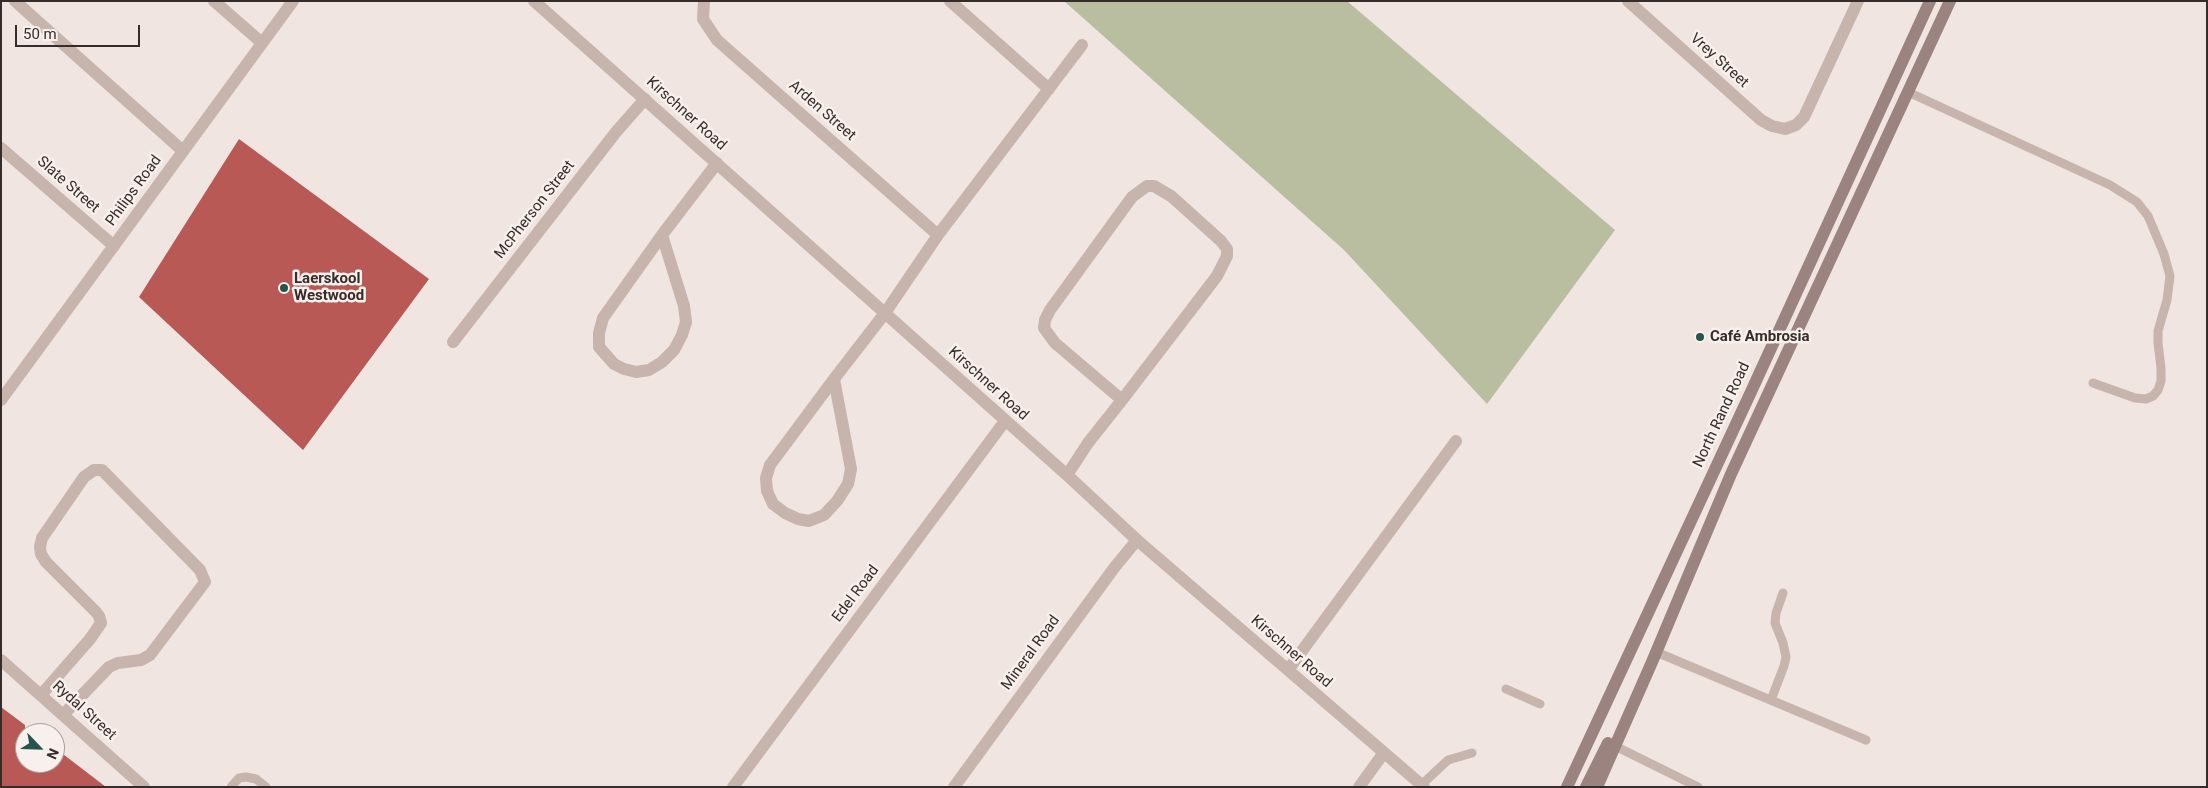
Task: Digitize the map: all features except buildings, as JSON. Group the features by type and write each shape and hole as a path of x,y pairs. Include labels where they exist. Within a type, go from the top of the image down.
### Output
{"main road":[{"name":"North Rand Road","path":"1567,787 1930,1"},
{"path":"1597,787 1731,474 1950,1"},
{"path":"1586,787 1654,657"}],"street":[{"path":"15,1 183,151"},
{"path":"214,1 262,43"},
{"name":"Philips Road","path":"1,400 6,384 114,246 293,1"},
{"name":"Kirschner Road","path":"534,1 1067,475 1136,540 1421,786"},
{"name":"Arden Street","path":"704,1 703,19 717,40 938,235"},
{"path":"950,1 1049,88"},
{"name":"Vrey Street","path":"1628,1 1761,120 1772,126 1785,129 1796,125 1804,117 1858,1"},
{"path":"834,379 852,469 848,484 838,501 824,515 809,521 798,519 784,513 773,504 767,491 766,478 770,464 834,379 886,313 938,235 1082,45"},
{"name":"McPherson Street","path":"453,342 616,132 645,99"},
{"name":"Slate Street","path":"1,148 114,246"},
{"path":"662,234 684,306 686,322 674,350 662,362 649,370 636,372 614,364 599,347 599,333 603,318 662,234 716,162"},
{"path":"1067,475 1088,443 1122,400 1217,276 1227,256 1226,249 1221,241 1171,196 1154,186 1147,186 1132,197 1050,310 1045,320 1044,328 1055,343 1122,400"},
{"name":"Edel Road","path":"733,787 1005,421"},
{"path":"1288,670 1456,442"},
{"path":"41,695 90,639 101,623 99,616 46,562 41,554 42,538 84,477 94,470 102,470 194,563 200,570 205,582 150,655 141,660 110,667 63,715"},
{"name":"Mineral Road","path":"954,787 1136,540"},
{"name":"Rydal Street","path":"1,660 144,787"},
{"path":"1359,787 1383,754"}],"lane":[{"path":"1908,92 2110,185 2137,202 2148,216 2164,254 2170,276 2168,294 2158,331 2161,381 2158,390 2153,396 2146,399 2135,398 2093,383"},
{"path":"1771,700 1786,657 1775,623 1776,613 1784,593"},
{"path":"1654,657 1771,700 1866,740"},
{"path":"1506,689 1540,704"},
{"path":"1615,746 1698,787"},
{"path":"1421,786 1448,760 1472,754"},
{"path":"230,787 239,778 246,777 256,779 266,787"}],"green space":[{"path":"1064,1 1347,1 1615,230 1487,404 1344,250"}],"place":[{"name":"Laerskool Westwood","path":"284,288"},
{"name":"Café Ambrosia","path":"1700,337"}]}
